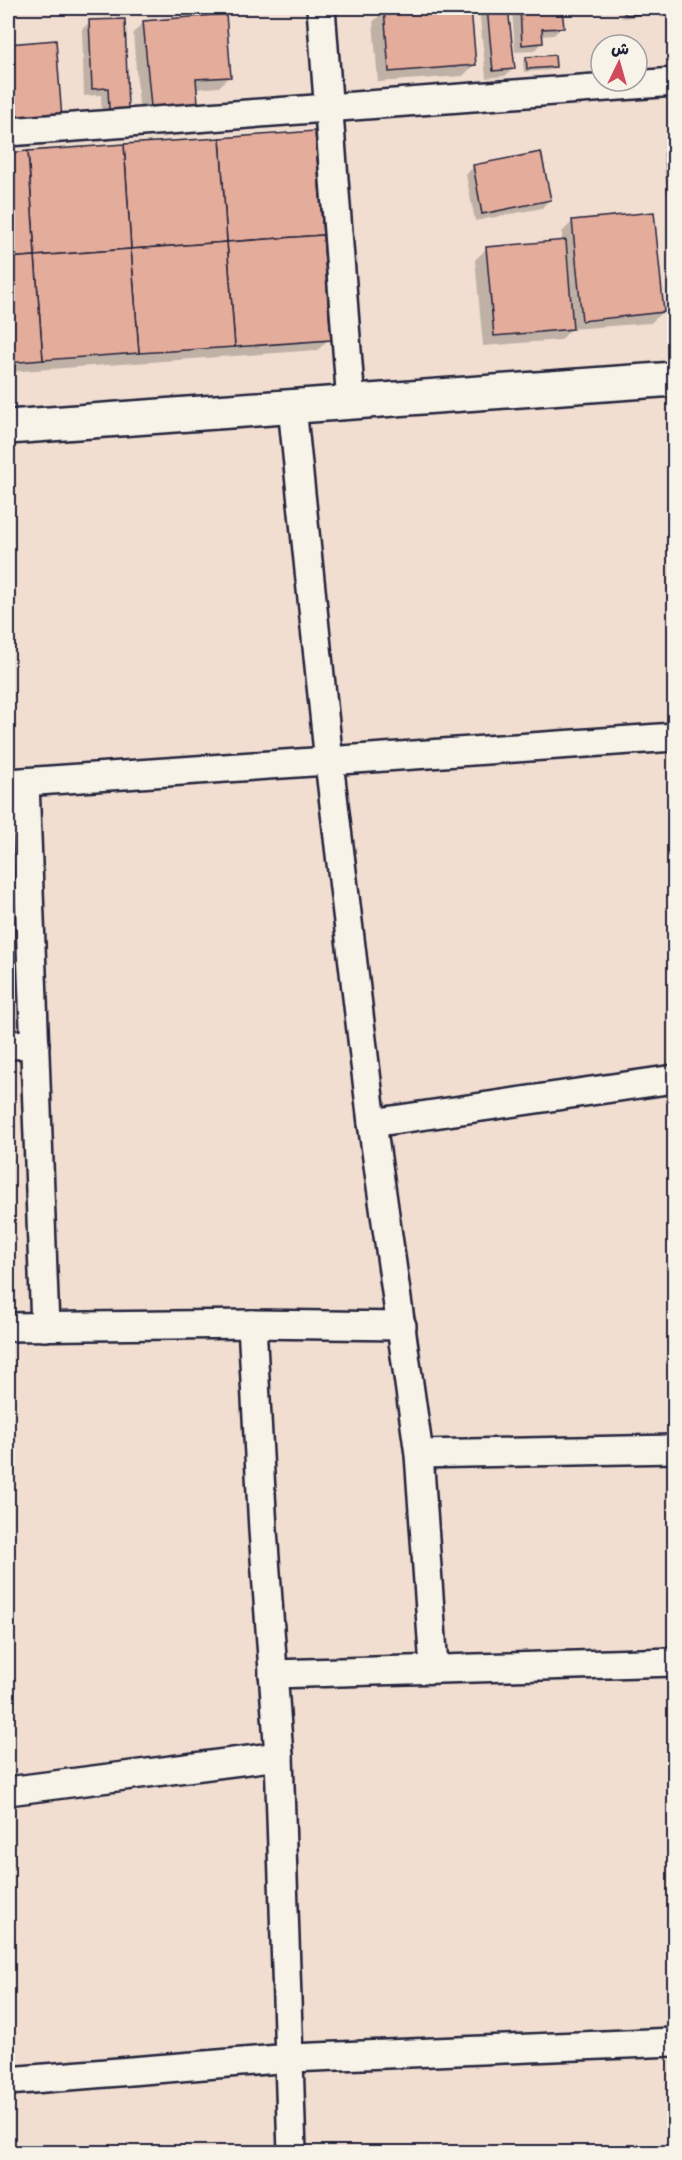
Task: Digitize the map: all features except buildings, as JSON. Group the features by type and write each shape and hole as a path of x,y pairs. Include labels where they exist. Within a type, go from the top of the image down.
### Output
{"street":[{"path":"321,8 351,402"},
{"path":"8,132 675,82"},
{"path":"8,427 675,379"},
{"path":"292,407 329,762 372,1123 419,1454 434,1667"},
{"path":"45,1326 35,1044 16,783 675,737"},
{"path":"8,1045 35,1044"},
{"path":"372,1123 675,1079"},
{"path":"8,1327 252,1324 402,1326"},
{"path":"252,1324 279,1756 291,2058 292,2152"},
{"path":"419,1454 675,1449"},
{"path":"273,1674 434,1667 675,1662"},
{"path":"8,1791 279,1756"},
{"path":"8,2080 291,2058 675,2042"}]}
